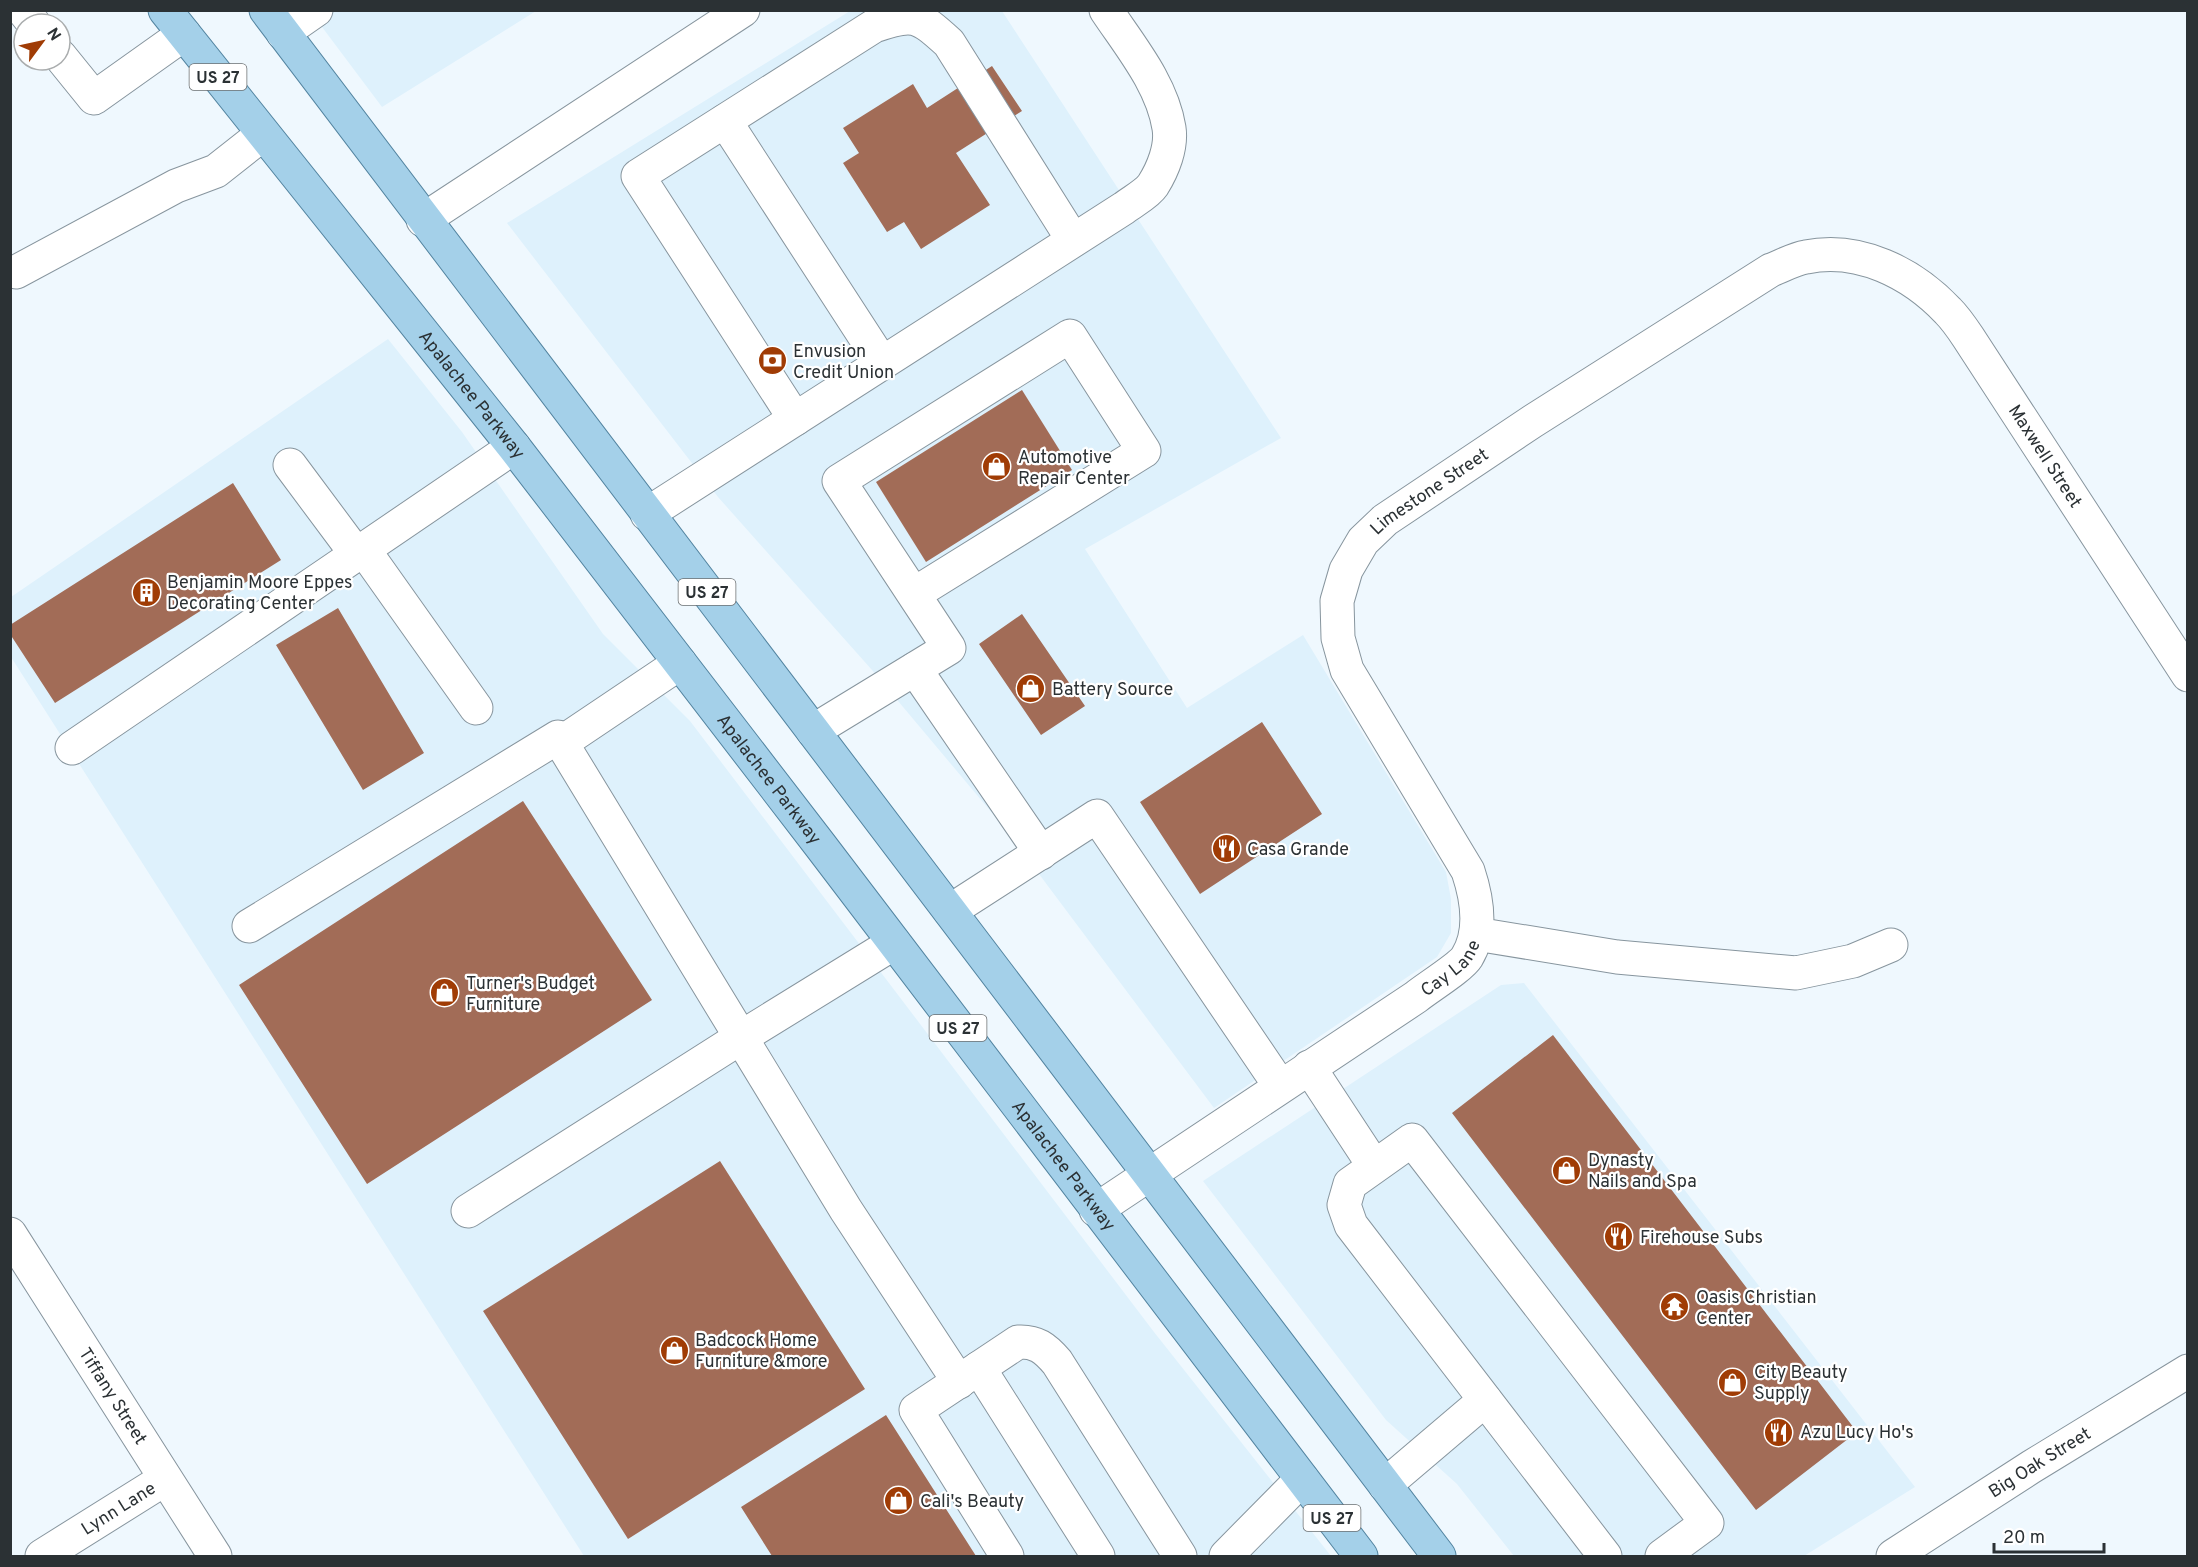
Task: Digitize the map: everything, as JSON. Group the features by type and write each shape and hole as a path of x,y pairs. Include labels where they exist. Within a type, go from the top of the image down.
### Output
{"main road":[{"name":"Apalachee Parkway","path":"175,22 514,447 1361,1557"},
{"name":"US 27","path":"275,22 1439,1557"}],"street":[{"path":"275,22 316,10"},
{"path":"423,220 743,10"},
{"path":"647,514 1124,208 1152,187 1167,158 1170,129 1158,92 1106,10"},
{"path":"795,419 638,176 873,26 900,17 925,21 949,43 1073,240"},
{"path":"72,71 94,98 175,22"},
{"path":"725,121 882,363"},
{"path":"16,272 176,186 216,171 263,134"},
{"name":"Limestone Street","path":"1476,934 1476,895 1468,871 1347,670 1338,638 1337,601 1346,570 1363,541 1395,513 1771,270 1805,257 1841,254 1877,262"},
{"name":"Maxwell Street","path":"1877,262 1917,284 1948,311 1968,337 2187,675"},
{"path":"813,731 950,648 914,594 839,481 1070,336 1144,451 914,594"},
{"path":"72,748 514,447"},
{"path":"290,465 360,552 476,708"},
{"path":"561,743 680,663"},
{"path":"915,669 1041,853"},
{"path":"249,926 558,737 846,1210 969,1375 1098,1557"},
{"path":"950,911 1097,816 1280,1086"},
{"name":"Cay Lane","path":"1096,1210 1416,997 1467,959 1476,934 1617,957 1796,973 1853,961 1891,945"},
{"path":"468,1211 894,943"},
{"path":"1309,1068 1374,1166"},
{"path":"1605,1557 1351,1225 1344,1205 1350,1184 1412,1140 1707,1523 1662,1557"},
{"name":"Tiffany Street","path":"10,1234 215,1557"},
{"path":"1007,1557 916,1410 1018,1342 1031,1341 1045,1349 1057,1362 1180,1557"},
{"name":"Big Oak Street","path":"1893,1557 2031,1467 2187,1371"},
{"path":"1385,1485 1485,1400"},
{"name":"Lynn Lane","path":"42,1557 165,1479"},
{"path":"1226,1557 1302,1479"}],"shaded area":[{"path":"310,11 536,11 382,107"},
{"path":"850,11 1002,11 1281,438 1085,549 1187,708 1303,635 1446,872 1451,899 1451,933 1437,957 1214,1108 1003,826 872,670 718,497 507,223"},
{"path":"388,339 462,432 603,634 690,721 1154,1332 1331,1556 584,1556 11,657 11,597"},
{"path":"1524,983 1915,1487 1804,1556 1514,1556 1457,1484 1386,1420 1203,1181 1501,985"}],"building":[{"path":"992,66 1022,111 956,153 990,205 921,249 904,222 887,232 843,163 859,153 843,128 913,84 927,108"},
{"path":"1022,390 1072,470 926,562 876,482"},
{"name":"Benjamin Moore Eppes Decorating Center","path":"233,483 281,560 55,703 10,634 10,625"},
{"path":"338,608 424,753 363,790 276,645"},
{"path":"1022,614 1085,706 1041,735 979,644"},
{"path":"1262,722 1322,814 1200,894 1140,802"},
{"name":"Turner's Budget Furniture","path":"523,801 652,1000 367,1184 239,985"},
{"path":"1553,1035 1857,1432 1756,1510 1452,1113"},
{"name":"Badcock Home Furniture &more","path":"720,1161 865,1389 628,1539 483,1311"},
{"path":"886,1415 976,1556 772,1556 741,1507"}],"place":[{"name":"Envusion Credit Union","path":"772,361"},
{"name":"Automotive Repair Center","path":"997,467"},
{"name":"Benjamin Moore Eppes Decorating Center","path":"146,592"},
{"name":"Battery Source","path":"1031,689"},
{"name":"Casa Grande","path":"1226,849"},
{"name":"Turner's Budget Furniture","path":"445,993"},
{"name":"Dynasty Nails and Spa","path":"1567,1170"},
{"name":"Firehouse Subs","path":"1619,1237"},
{"name":"Oasis Christian Center","path":"1675,1307"},
{"name":"Badcock Home Furniture &more","path":"674,1350"},
{"name":"City Beauty Supply","path":"1733,1382"},
{"name":"Azu Lucy Ho's","path":"1779,1432"},
{"name":"Cali's Beauty","path":"899,1501"}]}
